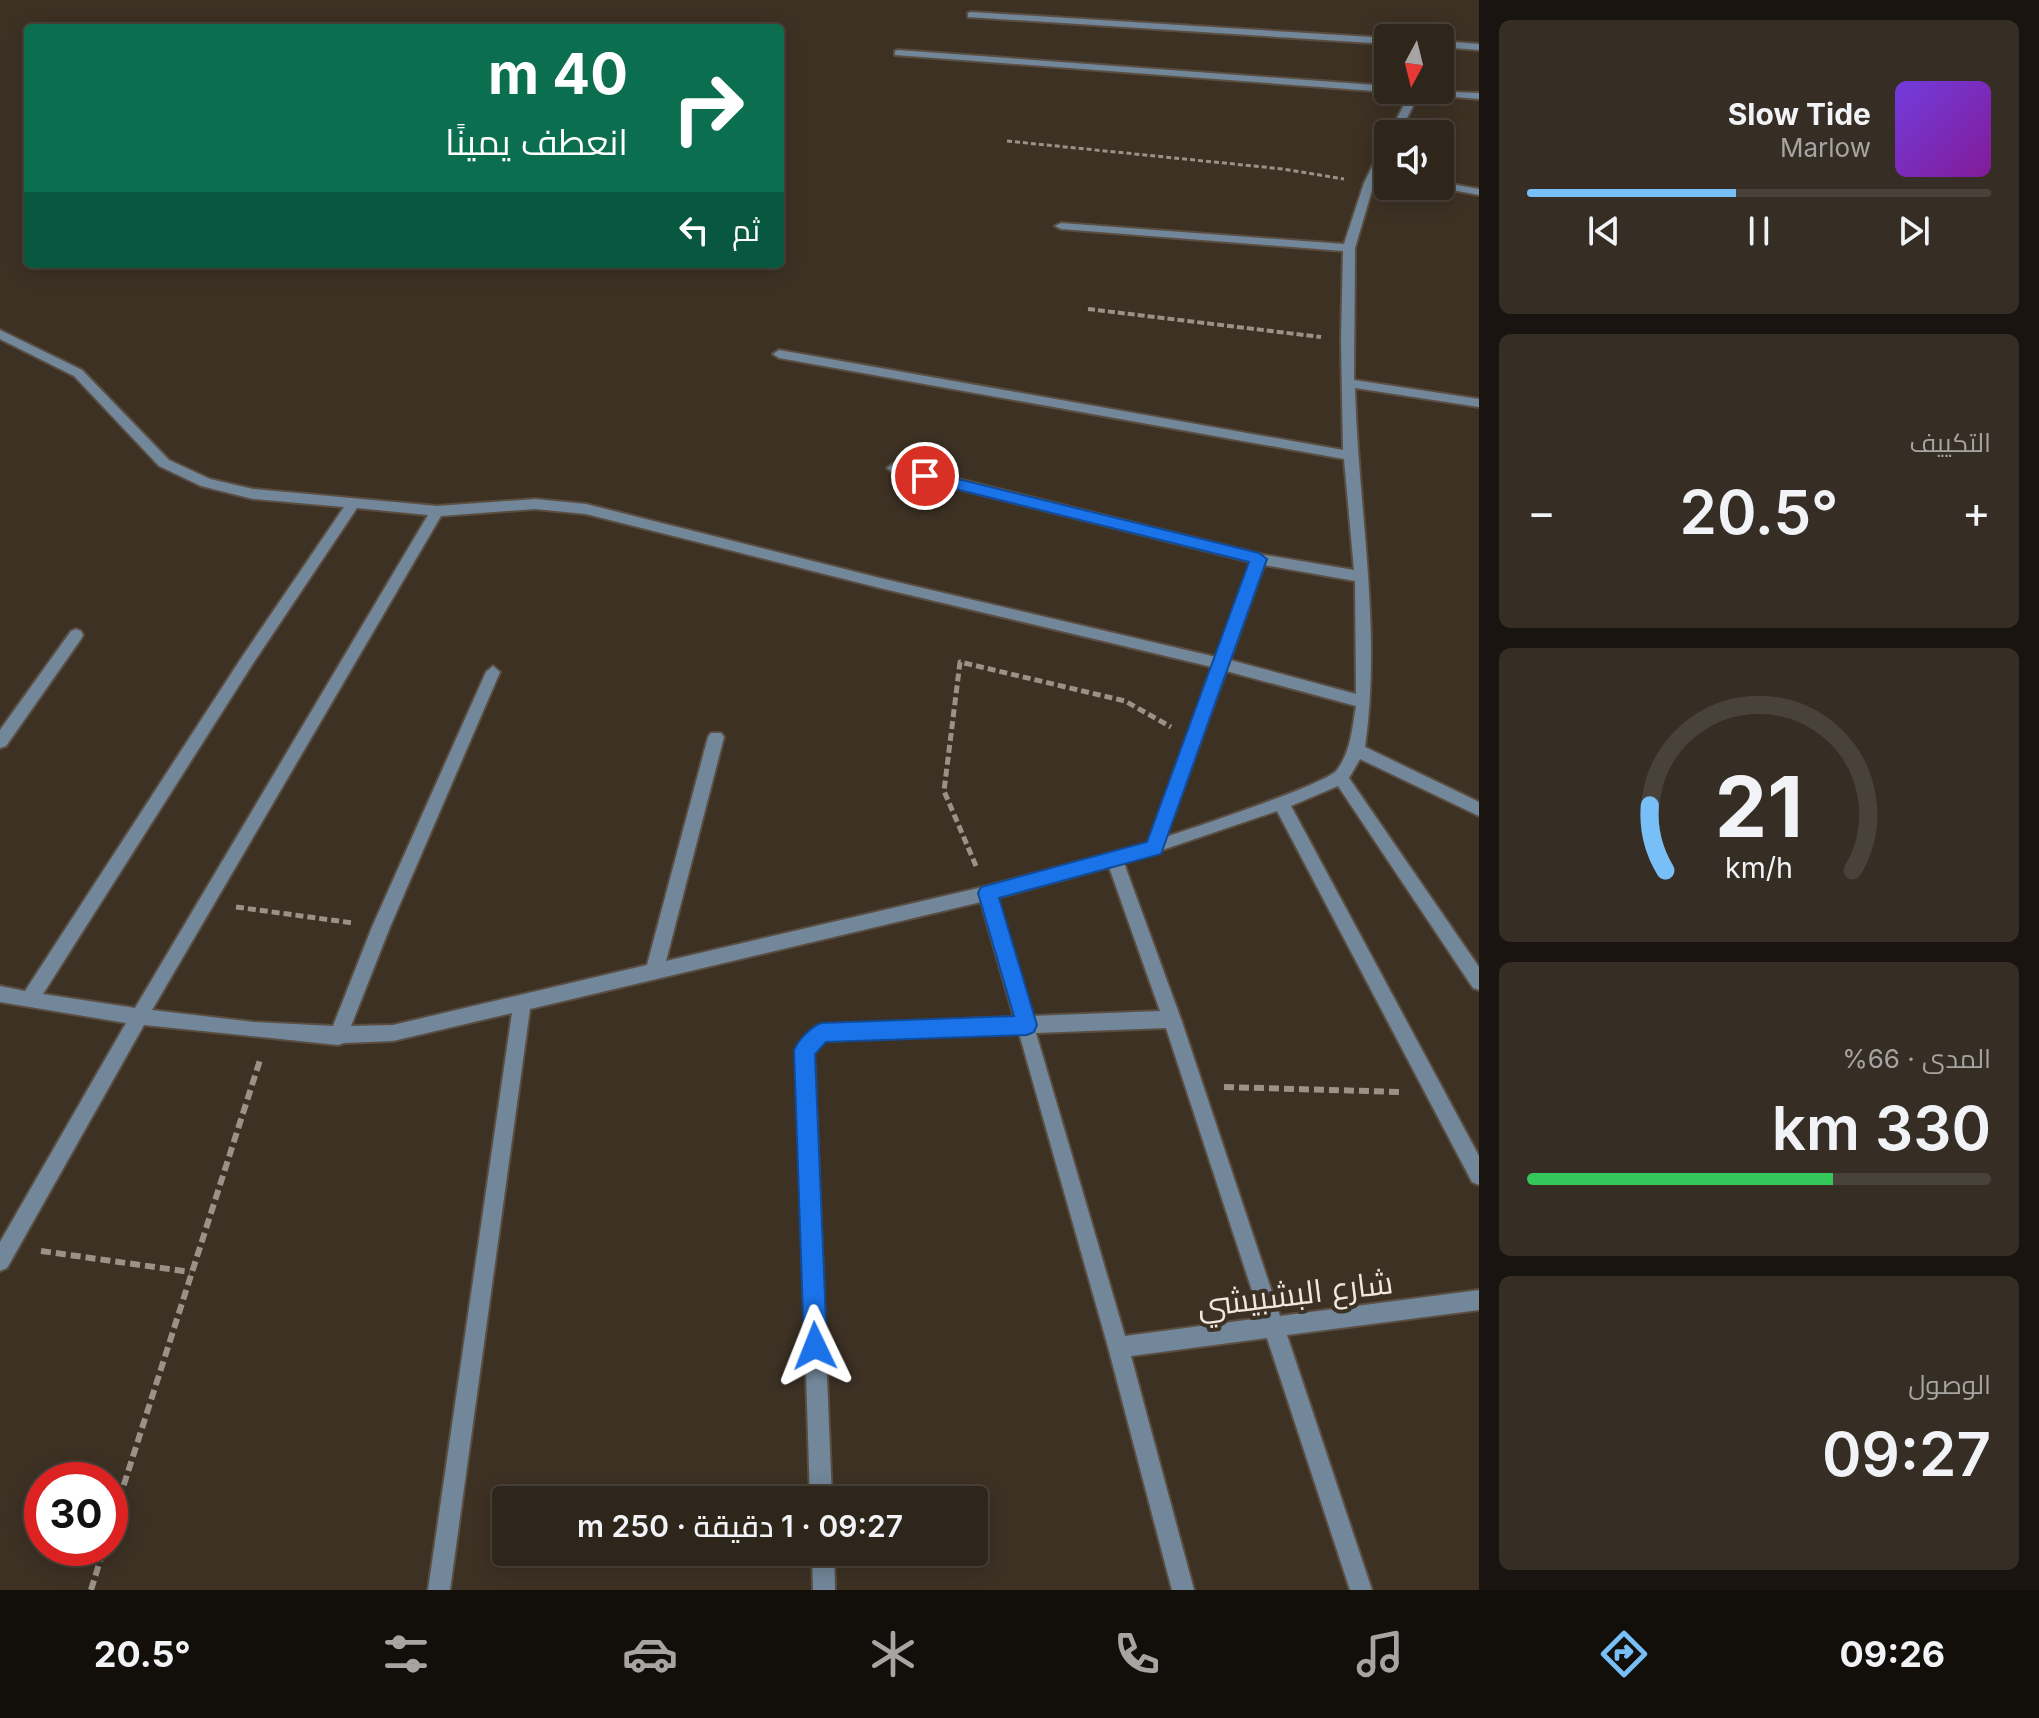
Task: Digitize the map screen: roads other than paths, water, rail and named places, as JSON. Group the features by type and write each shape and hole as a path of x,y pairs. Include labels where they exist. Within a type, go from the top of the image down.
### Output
{"street":[{"path":"971,15 1374,40"},
{"path":"1454,45 1479,47"},
{"path":"898,53 1374,88"},
{"path":"1454,94 1479,96"},
{"path":"0,994 140,1017 269,1033 338,1037 393,1033 987,893 1154,848 1341,778 1357,750 1364,702 1362,577 1350,456 1347,340 1349,248 1374,172"},
{"path":"1454,188 1479,192"},
{"path":"1061,226 1349,248"},
{"path":"0,334 78,373 164,463 206,483 253,494 437,511 535,504 586,509 880,583 1219,663 1364,702"},
{"path":"779,354 1350,456"},
{"path":"1348,383 1479,403"},
{"path":"894,468 1259,559 1362,577"},
{"path":"29,1000 231,686 353,504"},
{"path":"4,1254 204,903 437,511"},
{"path":"1154,848 1259,559"},
{"path":"0,742 76,635"},
{"path":"338,1037 381,927 493,672"},
{"path":"655,969 716,737"},
{"path":"1357,750 1479,809"},
{"path":"1341,778 1479,982"},
{"path":"1281,803 1479,1175"},
{"path":"1114,858 1172,1019 1361,1590"},
{"path":"987,893 1118,1347 1183,1590"},
{"path":"439,1590 522,1002"},
{"path":"821,1486 805,1050 821,1033 1172,1019"},
{"name":"شارع البشبيشي","path":"1118,1347 1479,1300"},
{"path":"823,1566 824,1590"}]}
